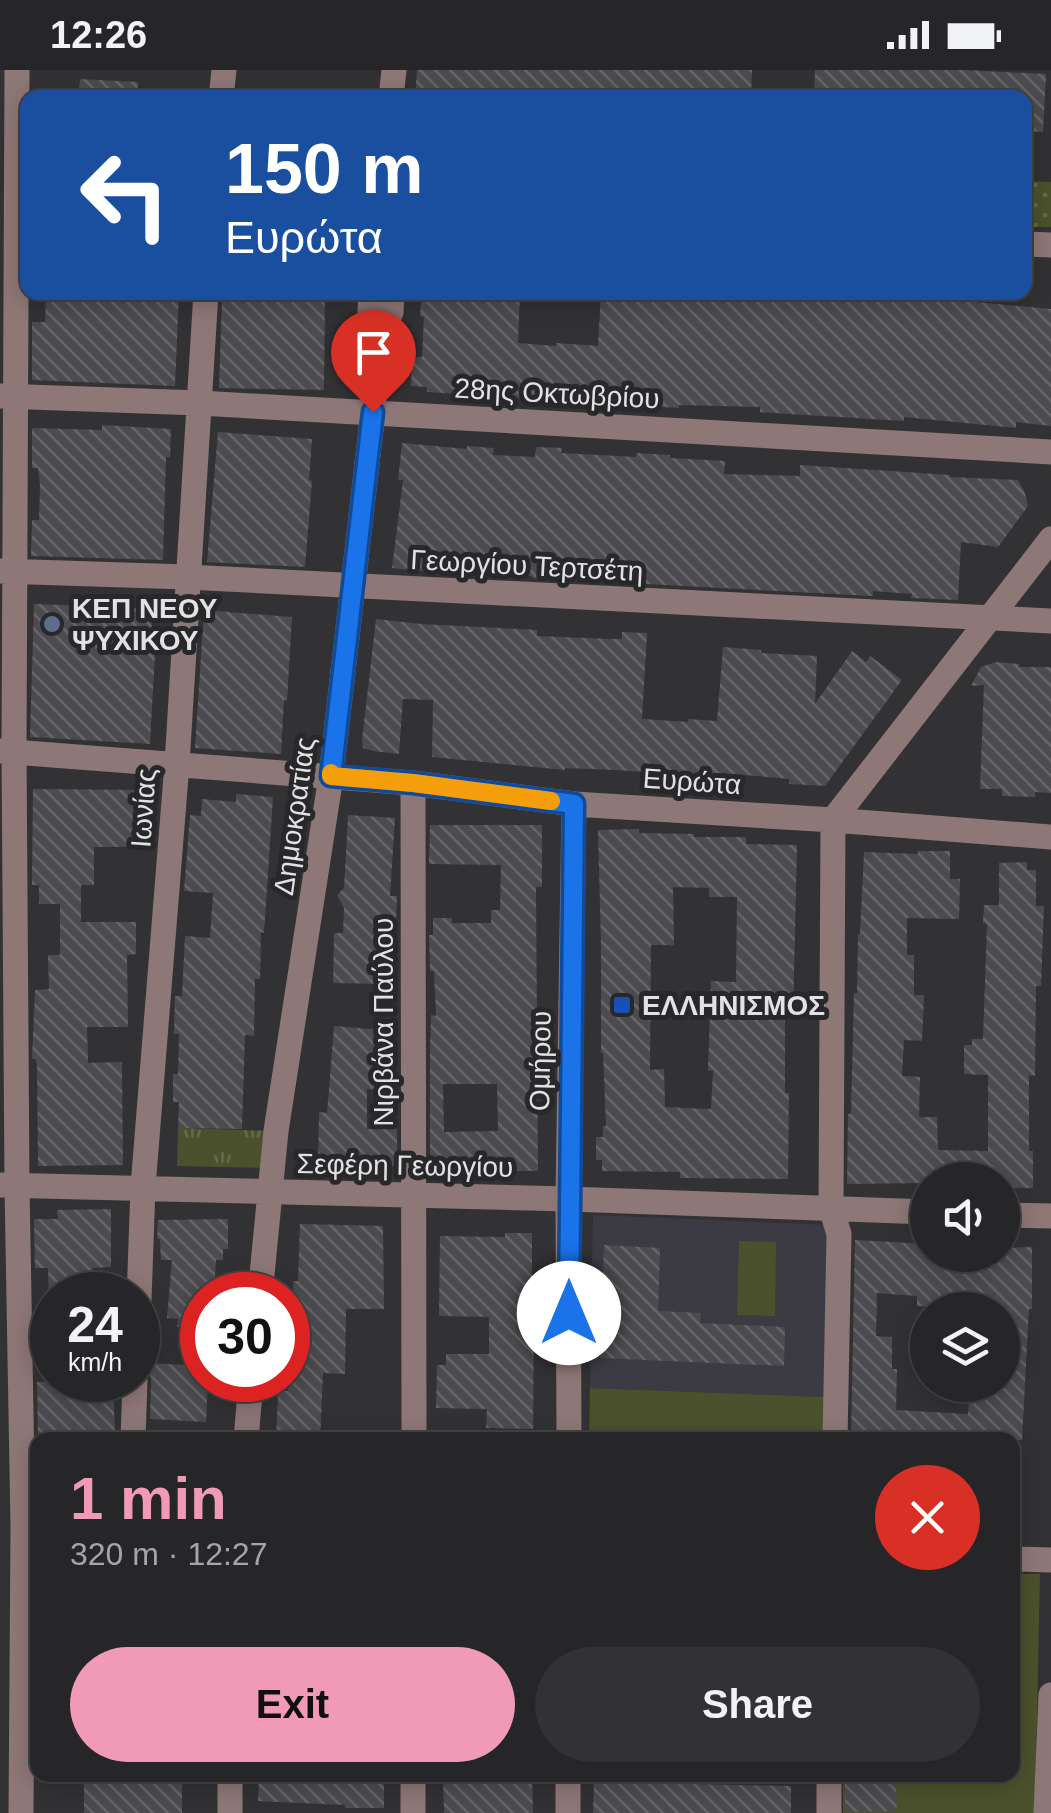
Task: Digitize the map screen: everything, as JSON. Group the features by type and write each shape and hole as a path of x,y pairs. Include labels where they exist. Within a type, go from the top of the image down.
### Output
{"street":[{"path":"16,70 15,227 7,396 8,1186 20,1527 22,1813"},
{"name":"Ιωνίας","path":"140,1272 206,300"},
{"name":"Δημοκρατίας","path":"262,1272 276,1131 331,776 354,586 378,344 370,300"},
{"name":"Δημοκρατίας","path":"378,344 392,312 392,300"},
{"name":"28ης Οκτωβρίου","path":"7,396 373,412 1051,452"},
{"path":"836,1432 839,1234 831,1208 834,820 1051,539"},
{"name":"Γεωργίου Τερτσέτη","path":"7,572 187,576 1051,622"},
{"name":"Ευρώτα","path":"7,751 413,783 574,804 1051,837"},
{"name":"Νιρβάνα Παύλου","path":"413,783 414,1432"},
{"name":"Ομήρου","path":"569,1432 574,804"},
{"name":"Σεφέρη Γεωργίου","path":"8,1186 910,1211"},
{"path":"1020,1215 1051,1216"},
{"path":"133,1432 134,1402"},
{"path":"247,1432 249,1402"},
{"path":"1020,1559 1051,1560"},
{"path":"1046,1813 1051,1695"},
{"path":"230,1782 230,1813"},
{"path":"413,1782 413,1813"},
{"path":"568,1782 568,1813"},
{"path":"829,1782 829,1813"}],"shaded area":[{"path":"593,1215 827,1225 825,1397 590,1388"}],"green space":[{"path":"1032,181 1051,182 1051,227 1032,227"},
{"path":"178,1128 276,1131 272,1168 177,1166"},
{"path":"739,1241 776,1242 775,1316 737,1315"},
{"path":"590,1388 825,1397 823,1432 589,1432"},
{"path":"1020,1574 1040,1574 1035,1813 843,1813 843,1782 1020,1782"}],"building":[{"path":"417,70 752,70 751,90 416,90"},
{"path":"815,70 1046,74 1043,132 1032,131 1032,90 814,90"},
{"path":"80,79 138,82 138,90 79,90"},
{"path":"46,300 179,300 175,386 32,380 32,322 45,322"},
{"path":"222,300 325,300 324,390 219,388"},
{"path":"421,300 520,300 518,343 598,346 601,300 964,300 1051,309 1051,426 1016,422 1016,428 904,417 904,421 760,412 760,407 645,406 646,400 572,396 572,401 427,392 427,387 411,386 412,357 422,357 424,317 420,316"},
{"path":"102,425 171,429 170,457 166,457 163,560 31,556 32,520 39,520 40,485 38,468 32,468 32,428 102,430"},
{"path":"218,432 312,439 305,567 207,562"},
{"path":"402,443 494,448 493,455 535,457 536,447 562,448 561,453 670,455 725,461 724,474 800,476 800,465 1018,480 1028,506 998,547 961,542 958,600 873,591 873,596 440,573 392,568 403,480 398,480"},
{"path":"34,604 138,608 137,613 152,613 151,654 155,654 150,744 30,737"},
{"path":"204,610 292,617 281,754 195,748"},
{"path":"376,619 537,630 537,636 622,639 622,632 647,633 642,719 717,721 723,647 817,656 815,704 852,651 866,662 870,656 902,680 825,786 722,773 722,778 565,770 432,757 433,700 403,699 399,754 373,751 363,748 362,740"},
{"path":"996,662 1051,667 1051,793 1035,792 1035,797 1002,796 1002,789 980,789 984,685 971,686 981,667"},
{"path":"33,789 144,790 143,847 94,847 94,885 81,885 81,922 136,922 136,954 127,955 128,1027 87,1027 88,1063 122,1062 123,1165 38,1166 37,1064 32,1059 35,990 49,989 48,955 60,955 60,904 39,904 39,885 32,885"},
{"path":"236,794 273,797 260,979 255,979 254,1036 245,1035 242,1129 178,1128 179,1102 173,1102 179,1034 174,1034 175,996 182,996 185,936 210,938 213,893 184,891 190,815 201,816 202,799 236,802"},
{"path":"348,815 395,818 390,896 397,896 396,922 387,922 385,984 333,983 334,933 343,933 344,908 337,895 344,888"},
{"path":"430,825 542,825 542,887 536,887 538,1171 499,1171 499,1165 430,1166 431,1015 436,1016 434,971 430,971 429,935 433,935 433,918 452,918 452,923 491,923 491,910 500,910 501,865 429,864","holes":["443,1084 497,1084 498,1131 444,1132"]},
{"path":"598,830 746,837 746,844 797,845 793,1018 785,1017 788,1179 680,1178 680,1172 602,1171 602,1160 596,1160 596,1137 603,1137 606,1126 601,1053","holes":["673,887 709,888 709,897 737,897 736,982 711,981 711,1109 665,1107 664,1069 650,1070 651,945 674,945"]},
{"path":"950,851 950,879 960,879 959,919 907,918 907,955 914,955 914,995 924,995 922,1041 904,1040 902,1076 920,1077 919,1117 937,1117 938,1150 988,1151 988,1075 964,1074 964,1045 972,1045 972,1039 983,1039 987,924 983,923 984,905 999,905 999,863 1027,862 1027,870 1036,870 1036,906 1044,906 1041,986 1036,986 1035,1076 1029,1075 1033,1188 1020,1188 1020,1162 910,1162 910,1183 847,1184 864,852"},
{"path":"334,1026 383,1030 378,1090 367,1089 367,1129 397,1129 397,1166 318,1164 319,1112 327,1113"},
{"path":"111,1209 111,1267 93,1268 93,1272 48,1272 48,1268 35,1268 34,1219 58,1219 57,1210"},
{"path":"228,1219 228,1249 223,1249 223,1260 216,1260 215,1272 180,1272 180,1327 178,1319 167,1318 172,1260 161,1260 158,1220"},
{"path":"300,1224 383,1226 384,1309 346,1309 345,1374 323,1373 320,1432 276,1432 278,1402 310,1402 310,1272 298,1272"},
{"path":"505,1233 532,1233 532,1278 537,1278 533,1429 486,1428 487,1409 436,1408 437,1365 446,1365 446,1354 489,1354 489,1317 439,1316 440,1236 505,1237"},
{"path":"855,1240 910,1243 910,1272 1020,1272 1020,1247 1032,1247 1022,1440 1020,1432 851,1432"},
{"path":"604,1245 660,1248 658,1311 701,1313 700,1323 785,1327 784,1366 600,1358"},
{"path":"160,1364 180,1365 180,1402 207,1402 206,1422 150,1419 150,1402 160,1402"},
{"path":"37,1402 114,1402 115,1432 38,1432"},
{"path":"182,1782 182,1813 84,1813 84,1784"},
{"path":"259,1782 384,1782 384,1808 258,1801"},
{"path":"443,1782 532,1782 533,1813 444,1813"},
{"path":"594,1782 791,1786 791,1813 593,1813"},
{"path":"845,1782 896,1782 897,1811 845,1812"}],"slow traffic":[{"path":"331,773 551,801"}],"place":[{"name":"ΚΕΠ ΝΕΟΥ ΨΥΧΙΚΟΥ","path":"52,624"},
{"name":"ΕΛΛΗΝΙΣΜΟΣ","path":"622,1005"}],"route":[{"path":"373,412 331,776 574,804 569,1313"}]}
